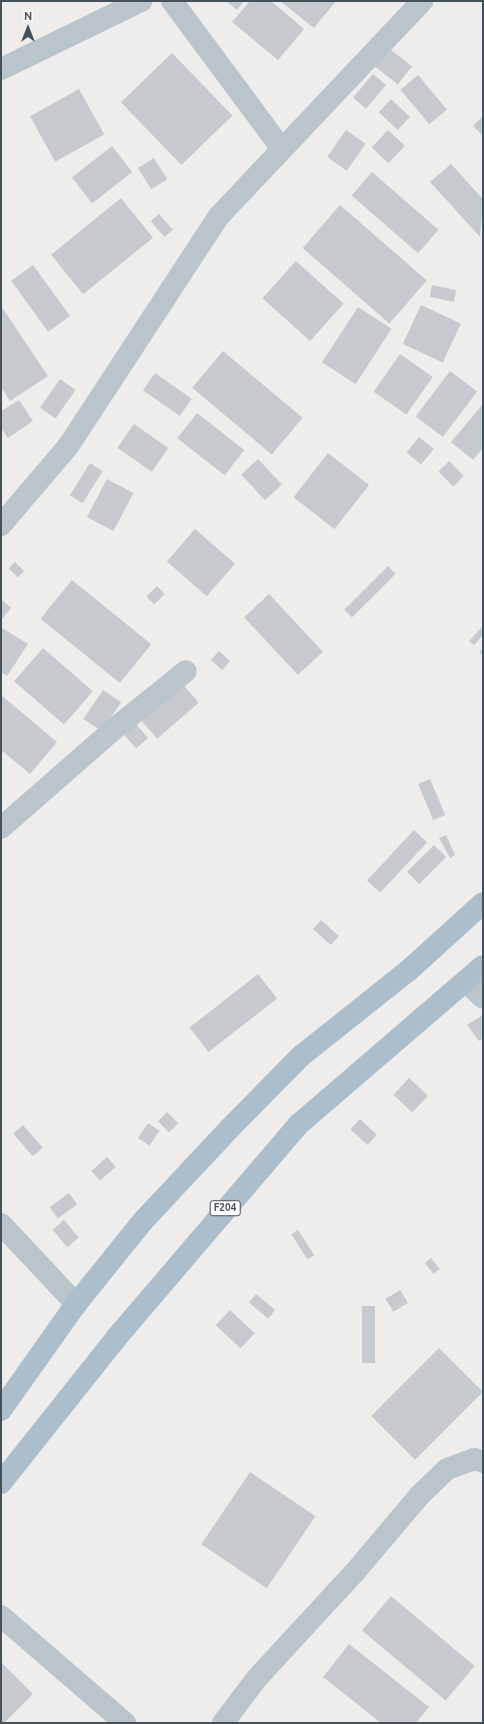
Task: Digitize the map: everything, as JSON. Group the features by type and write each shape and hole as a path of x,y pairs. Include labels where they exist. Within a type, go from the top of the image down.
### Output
{"main road":[{"path":"1,1410 76,1304 143,1221 301,1056 408,971 483,903"},
{"name":"F204","path":"1,1483 117,1337 298,1125 483,966"}],"street":[{"path":"1,69 141,1"},
{"path":"172,1 282,149"},
{"path":"1,525 68,445 219,216 422,1"},
{"path":"1,828 114,728 186,671"},
{"path":"466,982 483,998"},
{"path":"1,1224 76,1304"},
{"path":"223,1723 257,1678 354,1573 420,1495 447,1469 474,1459 483,1462"},
{"path":"1,1616 125,1723"}],"building":[{"path":"226,1 244,1 237,10"},
{"path":"250,1 271,1 304,29 278,60 232,22"},
{"path":"280,1 336,1 314,28"},
{"path":"386,46 412,66 398,84 372,64"},
{"path":"172,53 232,116 181,165 121,102"},
{"path":"373,74 386,85 366,109 353,98"},
{"path":"418,75 447,109 429,124 400,90"},
{"path":"79,89 104,134 55,162 30,116"},
{"path":"391,99 410,117 398,130 379,112"},
{"path":"483,116 483,136 473,126"},
{"path":"346,130 366,144 347,171 327,157"},
{"path":"388,130 405,146 388,163 372,148"},
{"path":"112,146 132,172 92,203 72,177"},
{"path":"154,158 167,179 151,189 138,168"},
{"path":"451,164 483,199 480,237 430,182"},
{"path":"372,172 438,230 418,253 352,195"},
{"path":"121,198 153,238 83,294 51,255"},
{"path":"340,205 427,280 389,323 303,248"},
{"path":"159,214 173,230 164,237 151,221"},
{"path":"296,261 344,304 310,341 263,298"},
{"path":"33,265 70,316 48,332 11,281"},
{"path":"432,285 456,290 454,302 430,297"},
{"path":"421,305 461,324 443,363 403,344"},
{"path":"1,306 48,376 10,401 1,387"},
{"path":"358,307 392,329 356,384 322,362"},
{"path":"223,351 303,418 272,455 192,388"},
{"path":"400,354 433,377 406,415 374,392"},
{"path":"450,371 477,391 443,437 416,417"},
{"path":"155,373 192,399 180,416 143,390"},
{"path":"60,379 76,390 55,419 40,408"},
{"path":"19,400 33,421 8,438 1,428 1,411"},
{"path":"483,404 483,448 473,460 451,442"},
{"path":"197,413 244,450 225,475 177,438"},
{"path":"134,424 168,448 152,472 117,448"},
{"path":"419,437 434,449 421,465 406,453"},
{"path":"328,453 369,485 334,529 294,497"},
{"path":"258,459 282,485 265,500 241,475"},
{"path":"449,461 464,476 453,486 438,472"},
{"path":"90,463 103,471 83,503 70,495"},
{"path":"107,479 133,493 113,531 87,517"},
{"path":"195,529 235,564 207,596 167,561"},
{"path":"15,562 24,571 18,578 9,568"},
{"path":"388,566 396,574 352,618 344,610"},
{"path":"72,580 151,644 120,683 41,619"},
{"path":"157,586 165,594 154,604 146,597"},
{"path":"269,594 323,652 298,675 244,617"},
{"path":"1,599 11,608 1,620"},
{"path":"483,626 483,635 474,645 469,641"},
{"path":"2,628 28,644 7,676 1,672"},
{"path":"43,648 93,691 64,725 14,681"},
{"path":"483,648 483,655 479,652"},
{"path":"219,651 230,661 222,670 211,660"},
{"path":"179,680 199,703 157,739 137,716"},
{"path":"103,690 121,702 102,731 83,719"},
{"path":"1,695 57,742 30,774 1,750"},
{"path":"135,723 148,738 136,749 123,733"},
{"path":"430,779 445,815 433,820 418,784"},
{"path":"414,830 427,842 380,893 367,880"},
{"path":"446,835 455,855 450,858 439,838"},
{"path":"434,845 446,857 419,884 407,872"},
{"path":"321,920 339,936 331,945 313,929"},
{"path":"258,974 277,998 209,1052 189,1028"},
{"path":"483,1015 483,1038 479,1041 467,1025"},
{"path":"409,1078 428,1096 412,1113 393,1095"},
{"path":"167,1112 178,1123 169,1133 158,1121"},
{"path":"360,1119 377,1135 367,1145 350,1129"},
{"path":"148,1123 160,1131 150,1146 138,1138"},
{"path":"23,1125 43,1148 33,1156 13,1134"},
{"path":"107,1157 116,1167 100,1181 91,1171"},
{"path":"69,1193 77,1204 58,1218 50,1207"},
{"path":"64,1220 79,1238 67,1247 53,1230"},
{"path":"298,1230 314,1255 308,1260 291,1234"},
{"path":"431,1258 440,1269 434,1274 425,1263"},
{"path":"400,1290 408,1303 394,1312 386,1299"},
{"path":"256,1294 275,1310 268,1318 249,1302"},
{"path":"362,1306 375,1306 375,1363 362,1363"},
{"path":"230,1310 255,1333 241,1349 216,1325"},
{"path":"439,1348 483,1392 415,1460 371,1416"},
{"path":"250,1472 315,1516 267,1588 201,1544"},
{"path":"391,1596 474,1666 446,1701 362,1630"},
{"path":"349,1644 429,1707 416,1723 381,1723 323,1677"},
{"path":"2,1663 33,1694 4,1723 1,1723"}]}
